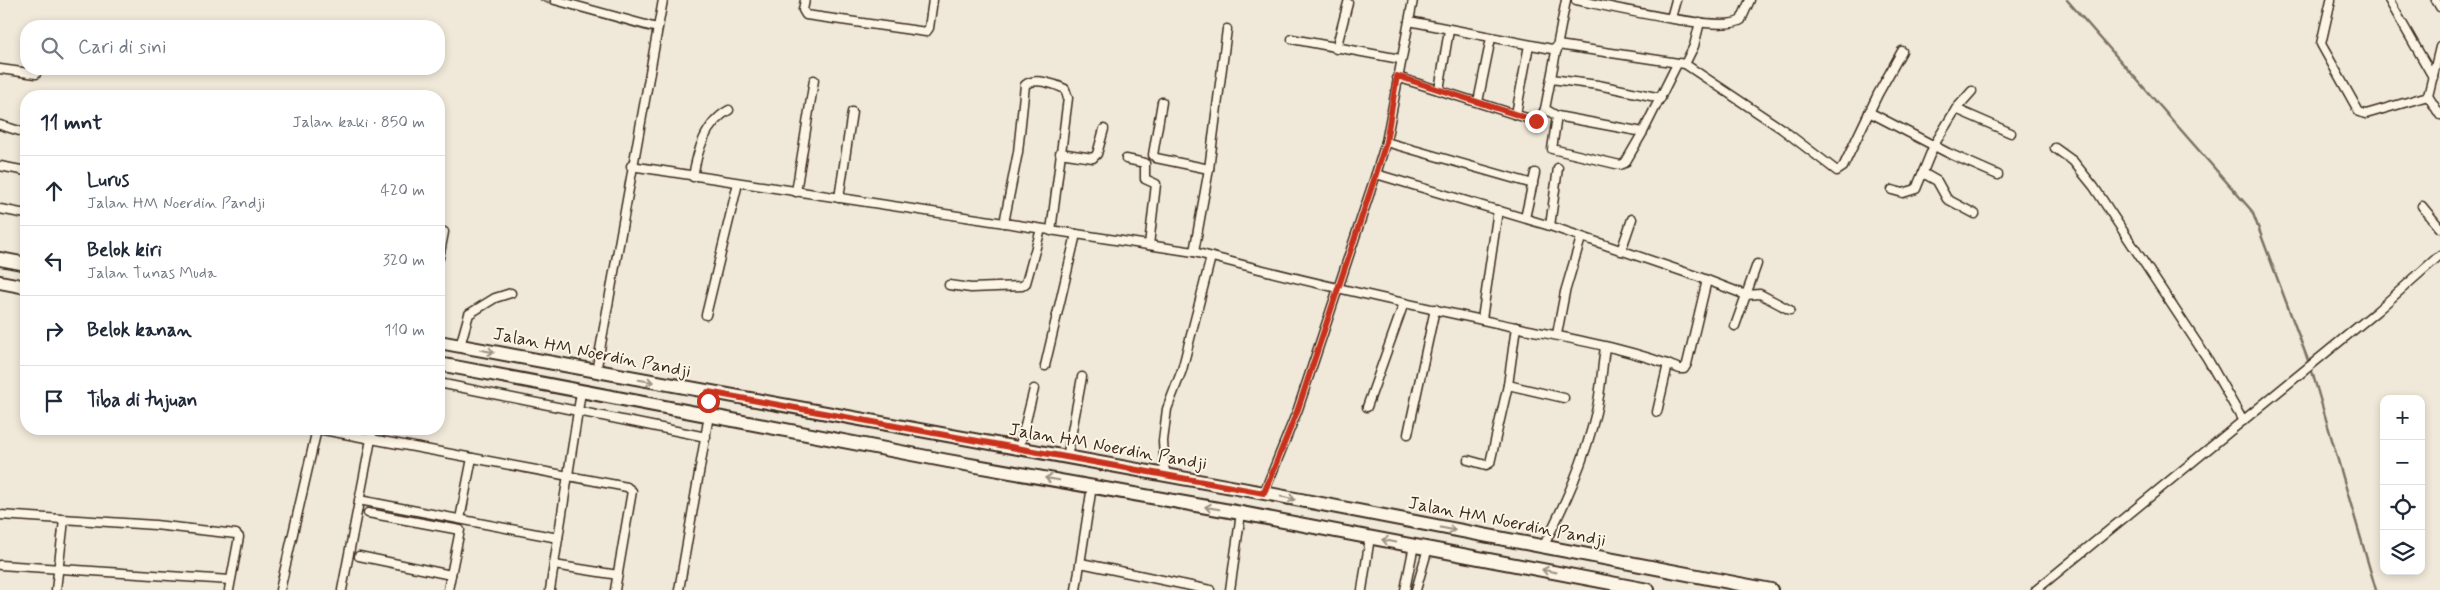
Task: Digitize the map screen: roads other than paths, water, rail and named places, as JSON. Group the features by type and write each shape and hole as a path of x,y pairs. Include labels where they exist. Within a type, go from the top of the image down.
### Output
{"main road":[{"path":"0,259 20,263"},
{"path":"0,282 20,286"},
{"name":"Jalan HM Noerdin Pandji","path":"445,343 1264,493 1771,590"},
{"path":"445,365 1648,590"},
{"path":"708,392 708,405 711,416"},
{"path":"711,416 719,405 722,395"}],"street":[{"path":"555,0 657,28"},
{"path":"596,372 663,0"},
{"path":"805,0 803,10 806,16 926,32 929,28 933,0"},
{"path":"1264,493 1298,409 1386,142 1400,59 1413,0"},
{"path":"1397,76 1539,121 1545,109 1566,0"},
{"path":"1576,0 1671,18 1731,24 1741,20 1750,0"},
{"path":"1671,18 1676,0"},
{"path":"2330,0 2321,44 2359,112 2366,114 2428,96"},
{"path":"2389,0 2433,77"},
{"path":"2436,0 2440,7"},
{"path":"1336,49 1348,3"},
{"path":"1409,21 1529,45 1681,64 1782,129 1834,170 1840,170 1843,167 1869,112 1902,50"},
{"path":"1557,116 1552,149 1620,165 1625,163 1681,64 1694,46 1700,22"},
{"path":"1194,252 1209,169 1227,29"},
{"path":"1439,90 1449,30"},
{"path":"1478,102 1491,38"},
{"path":"1292,39 1336,49 1400,59"},
{"path":"1516,114 1529,45"},
{"path":"2440,47 2428,96 2440,115"},
{"path":"0,69 20,72"},
{"path":"1551,79 1598,85 1661,98"},
{"path":"796,192 814,80"},
{"path":"1004,223 1018,152 1021,104 1025,85 1027,83 1055,84 1065,90 1068,98 1051,231"},
{"path":"1892,190 1913,192 1916,189 1934,144 1956,109 1972,91"},
{"path":"1162,102 1153,155 1156,158 1209,169"},
{"path":"1545,109 1557,116 1643,132"},
{"path":"1956,109 2011,133"},
{"path":"693,176 696,156 706,134 719,116 729,110"},
{"path":"838,198 852,112"},
{"path":"1869,112 1998,175"},
{"path":"0,124 20,131"},
{"path":"1060,153 1093,158 1097,154 1104,129"},
{"path":"1386,142 1533,184"},
{"path":"2055,148 2072,160 2094,187 2207,358 2244,421"},
{"path":"1126,160 1145,163 1145,179 1156,184 1149,245"},
{"path":"0,166 20,170"},
{"path":"632,166 1194,252 1337,288 1516,327 1557,334 1668,364 1680,369 1686,366 1707,280"},
{"path":"1550,226 1558,168"},
{"path":"1525,218 1535,173"},
{"path":"1923,173 1939,183 1947,199 1975,214"},
{"path":"1376,174 1550,226 1746,295 1760,294 1790,310"},
{"path":"706,315 738,183"},
{"path":"2422,206 2440,228"},
{"path":"0,209 20,213"},
{"path":"1482,319 1498,210"},
{"path":"1621,251 1632,219"},
{"path":"949,285 971,288 1022,286 1026,284 1041,229"},
{"path":"1045,366 1076,234"},
{"path":"1557,334 1565,292 1581,238"},
{"path":"2036,590 2244,421 2440,255"},
{"path":"1165,476 1163,441 1167,409 1182,370 1211,257"},
{"path":"1735,326 1757,264"},
{"path":"460,346 469,314 494,298 512,293"},
{"path":"1367,407 1404,303"},
{"path":"1408,434 1435,309"},
{"path":"1468,460 1486,465 1490,463 1508,385 1516,327"},
{"path":"1543,547 1570,491 1582,458 1596,411 1605,347"},
{"path":"1657,412 1668,364"},
{"path":"1067,458 1082,377"},
{"path":"445,384 706,437"},
{"path":"1508,385 1564,398"},
{"path":"1019,449 1034,389"},
{"path":"550,590 581,392"},
{"path":"679,590 711,416"},
{"path":"280,590 317,435"},
{"path":"350,435 624,486 631,489 615,590"},
{"path":"342,590 372,435"},
{"path":"460,519 472,458"},
{"path":"1076,590 1092,486"},
{"path":"359,500 558,538"},
{"path":"368,513 460,530 448,590"},
{"path":"1230,590 1241,513"},
{"path":"0,515 236,534 239,537 229,590"},
{"path":"56,590 64,520"},
{"path":"1362,590 1370,537"},
{"path":"1405,590 1414,545"},
{"path":"1416,590 1428,548"},
{"path":"359,556 451,575"},
{"path":"1081,563 1210,590"},
{"path":"0,564 230,580"},
{"path":"554,565 618,575"}],"waterway":[{"path":"541,0 650,31"},
{"path":"2067,0 2252,211 2309,363"},
{"path":"2311,368 2376,590"}]}
